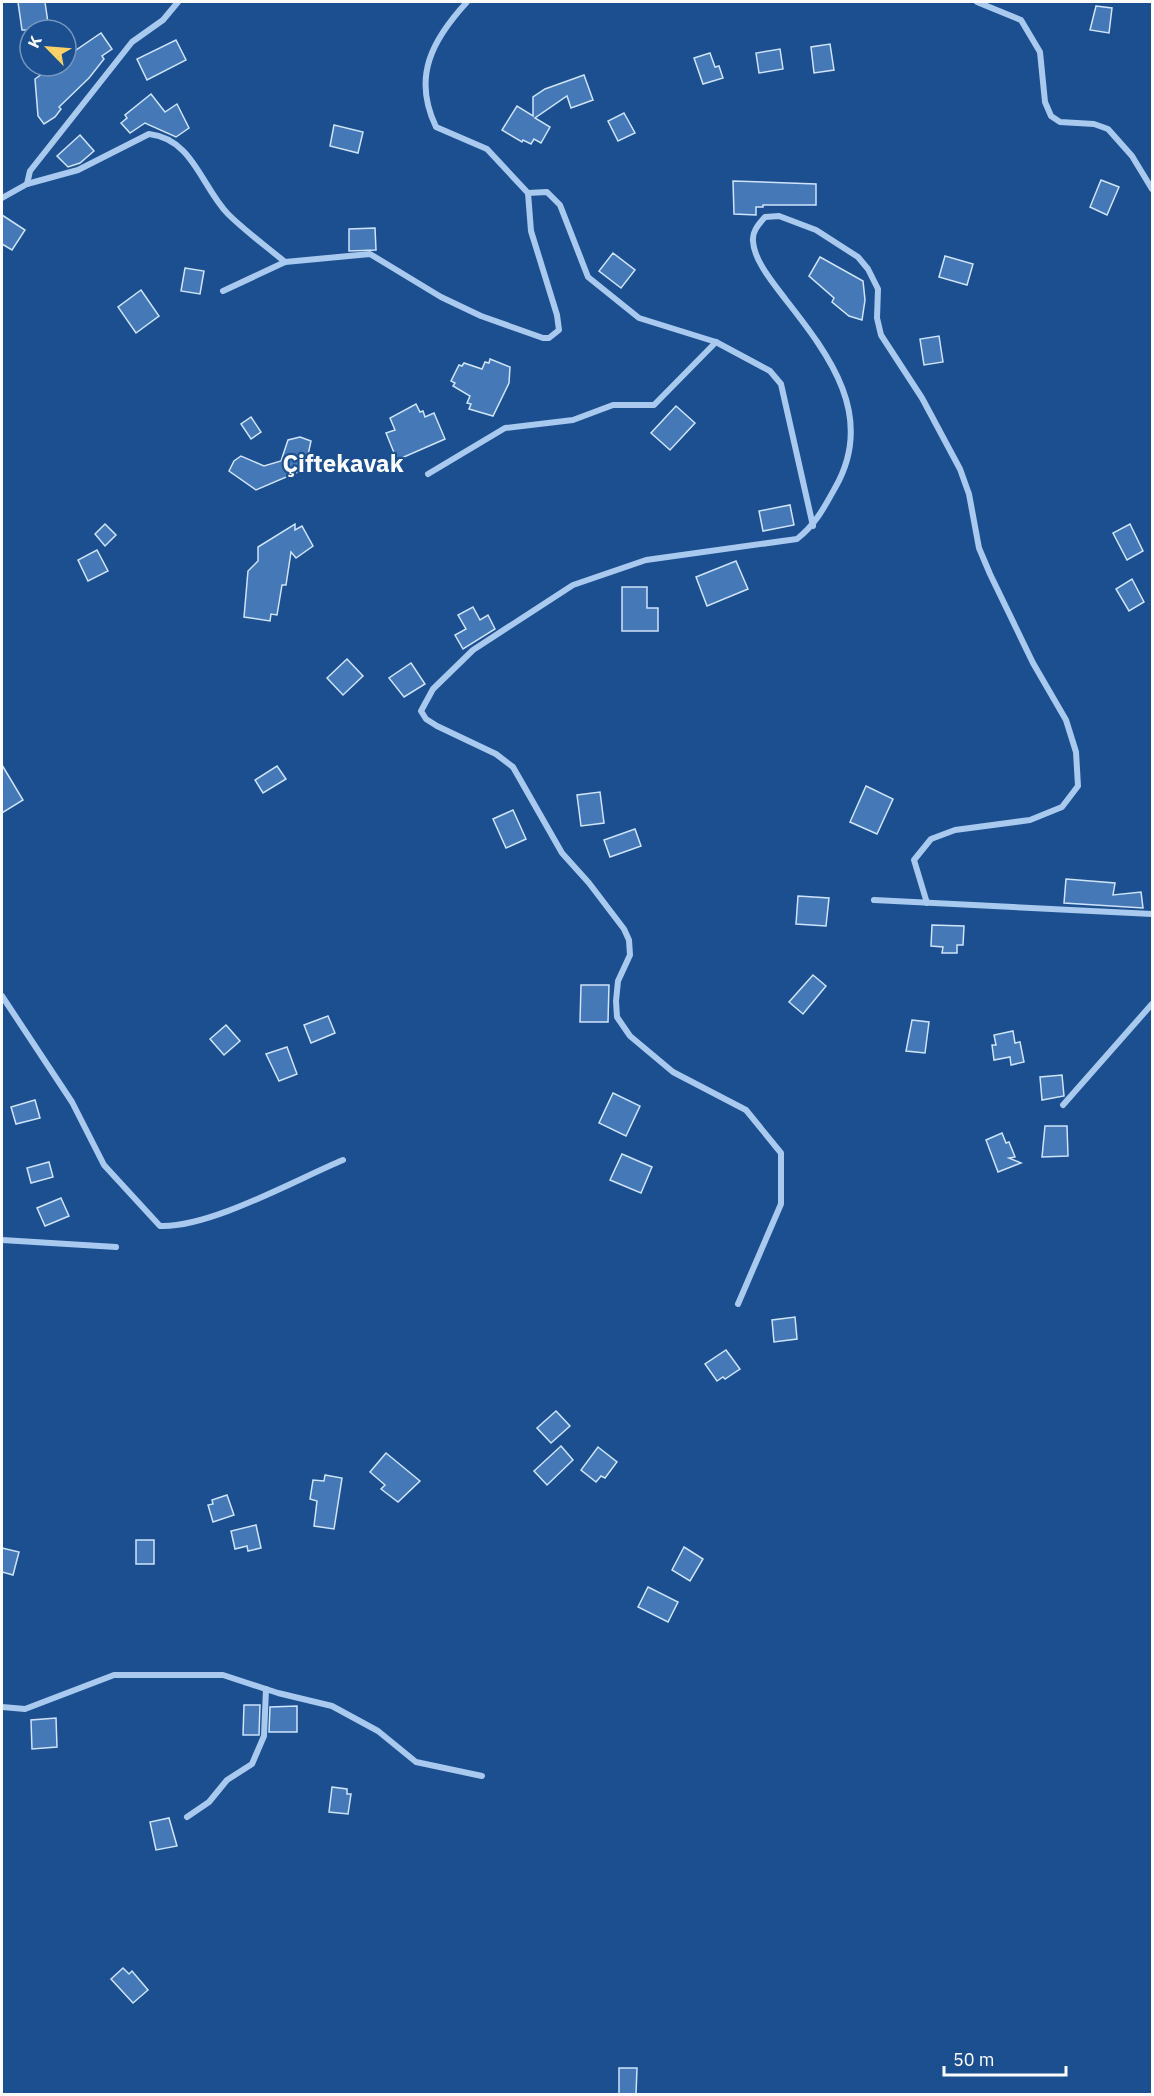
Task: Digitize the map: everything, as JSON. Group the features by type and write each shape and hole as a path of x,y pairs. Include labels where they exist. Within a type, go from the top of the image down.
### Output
{"street":[{"path":"27,184 30,171 132,42 163,20 178,2"},
{"path":"223,291 285,262 370,254 406,273 441,297 471,311 543,338 549,338 559,330 558,315 531,231 528,193 487,149 436,127 427,107 424,84 432,52 445,26 467,2"},
{"path":"977,2 1021,20 1040,52 1045,102 1051,116 1060,122 1094,124 1108,129 1132,156 1152,189"},
{"path":"2,198 27,184 78,171 149,134 159,135 184,149 227,213 285,262"},
{"path":"528,193 547,192 560,205 588,277 639,318 716,342 770,371 781,384 813,526"},
{"path":"738,1304 781,1204 781,1153 746,1110 673,1072 630,1036 617,1017 615,1001 618,981 630,955 629,940 624,929 589,883 562,853 513,767 495,754 437,726 426,719 421,711 433,689 473,650 573,585 646,560 797,539 813,526 848,466 850,409 843,385 813,334 775,286 759,261 753,242 754,231 765,217 779,216 816,230 858,257 868,269 878,289 877,318 881,335 922,398 960,469 969,494 979,548 1033,663 1066,720 1076,752 1078,786 1062,807 1030,820 956,830 931,839 914,860 927,903"},
{"path":"428,474 505,428 573,420 613,405 654,405 716,342"},
{"path":"874,900 1152,914"},
{"path":"2,996 72,1102 104,1166 160,1226 174,1226 245,1204 343,1160"},
{"path":"1063,1105 1152,1004"},
{"path":"2,1240 116,1247"},
{"path":"2,1707 25,1709 114,1675 223,1675 332,1706 378,1731 416,1762 482,1776"},
{"path":"187,1817 209,1802 227,1780 252,1764 264,1736 267,1689"}],"building":[{"path":"18,2 45,2 47,18 20,18"},
{"path":"1096,6 1112,8 1109,33 1090,30"},
{"path":"101,33 112,49 102,56 104,59 89,78 59,107 61,109 55,117 44,124 38,116 35,79 78,78 78,49"},
{"path":"176,40 186,60 147,80 137,59"},
{"path":"830,44 834,70 814,73 811,47"},
{"path":"780,49 783,69 759,73 756,53"},
{"path":"710,53 715,67 719,66 723,78 703,84 694,58"},
{"path":"584,75 593,100 571,108 567,96 535,118 550,127 541,143 534,139 531,144 523,140 522,142 502,130 517,106 533,116 533,97 545,89"},
{"path":"151,94 165,112 177,104 189,128 176,137 145,123 130,133 121,123 127,118 125,115"},
{"path":"624,113 635,133 618,141 608,121"},
{"path":"334,125 363,132 358,153 330,146"},
{"path":"80,135 94,151 80,163 68,167 57,156"},
{"path":"1101,180 1119,187 1107,215 1090,207"},
{"path":"733,181 816,184 816,205 763,205 763,207 756,207 756,215 734,214"},
{"path":"2,215 25,230 12,250 2,244"},
{"path":"375,228 376,250 349,251 349,229"},
{"path":"613,253 635,270 621,288 599,271"},
{"path":"945,256 973,264 967,285 939,277"},
{"path":"820,257 863,281 865,300 862,320 849,316 832,302 834,298 809,276"},
{"path":"185,268 204,271 200,294 181,291"},
{"path":"141,290 159,316 136,333 118,307"},
{"path":"939,336 943,362 924,365 920,339"},
{"path":"490,359 510,367 509,383 493,416 469,409 471,404 467,403 470,396 453,386 455,383 451,381 459,365 462,366 464,363 482,369 485,362 489,363"},
{"path":"416,404 425,417 434,413 445,439 397,460 386,433 395,430 390,418"},
{"path":"676,406 695,423 670,450 651,433"},
{"path":"251,417 261,432 251,439 241,424"},
{"path":"300,437 311,441 305,469 256,490 229,471 234,461 241,456 264,466 281,461 288,440"},
{"path":"790,505 794,525 763,531 759,511"},
{"path":"105,524 116,535 105,546 95,534"},
{"path":"295,524 295,530 302,526 313,546 296,558 291,552 286,585 282,585 277,615 271,614 270,621 244,617 248,571 258,561 258,547"},
{"path":"1130,524 1143,551 1127,560 1113,533"},
{"path":"97,550 108,571 88,581 78,560"},
{"path":"736,561 748,589 707,606 696,577"},
{"path":"1132,579 1144,602 1129,611 1116,589"},
{"path":"622,587 647,587 647,608 658,608 658,631 622,631"},
{"path":"473,607 480,620 488,615 495,629 463,649 455,635 466,629 458,615"},
{"path":"347,659 363,676 343,695 327,678"},
{"path":"411,663 425,684 404,697 389,678"},
{"path":"2,765 23,800 2,813"},
{"path":"277,766 286,779 263,793 255,780"},
{"path":"866,786 893,799 877,834 850,822"},
{"path":"600,792 604,823 581,826 577,795"},
{"path":"513,810 526,839 506,848 493,819"},
{"path":"635,829 641,846 610,857 604,840"},
{"path":"1066,879 1115,883 1113,895 1141,892 1143,908 1064,903"},
{"path":"798,896 829,898 826,926 796,924"},
{"path":"932,925 964,926 963,945 957,945 957,953 942,953 943,947 931,946"},
{"path":"813,975 826,986 803,1014 789,1002"},
{"path":"581,985 609,985 608,1022 580,1022"},
{"path":"328,1016 335,1033 311,1043 304,1025"},
{"path":"912,1020 929,1022 925,1053 906,1051"},
{"path":"226,1025 240,1041 224,1055 210,1039"},
{"path":"1013,1031 1015,1043 1020,1042 1024,1062 1011,1065 1010,1057 994,1060 992,1045 996,1045 994,1035"},
{"path":"287,1047 297,1074 279,1081 266,1054"},
{"path":"1062,1075 1064,1096 1042,1100 1040,1077"},
{"path":"613,1093 640,1106 626,1136 599,1123"},
{"path":"35,1100 40,1118 16,1124 11,1107"},
{"path":"1045,1126 1067,1126 1068,1156 1042,1157"},
{"path":"1002,1133 1006,1143 1009,1142 1015,1157 1009,1158 1021,1163 998,1172 986,1140"},
{"path":"622,1154 652,1167 641,1193 610,1180"},
{"path":"49,1162 53,1177 31,1183 27,1168"},
{"path":"61,1198 69,1216 45,1226 37,1208"},
{"path":"795,1317 797,1339 774,1342 772,1320"},
{"path":"726,1350 740,1369 725,1379 723,1377 717,1381 705,1364"},
{"path":"556,1411 570,1426 551,1443 537,1428"},
{"path":"561,1446 573,1460 547,1485 534,1471"},
{"path":"598,1447 617,1462 605,1478 601,1476 596,1482 581,1470"},
{"path":"386,1453 420,1481 398,1502 381,1489 385,1485 370,1472"},
{"path":"325,1475 342,1478 334,1529 314,1526 317,1501 310,1499 313,1480 324,1481"},
{"path":"227,1495 234,1515 213,1522 208,1505 213,1504 212,1500"},
{"path":"256,1525 261,1548 248,1551 247,1546 235,1549 231,1531"},
{"path":"136,1540 154,1540 154,1564 136,1564"},
{"path":"684,1547 703,1559 690,1581 672,1570"},
{"path":"2,1548 19,1552 13,1575 2,1572"},
{"path":"648,1587 678,1602 668,1622 638,1607"},
{"path":"244,1705 260,1705 259,1735 243,1735"},
{"path":"297,1706 297,1732 269,1732 270,1707"},
{"path":"56,1718 57,1747 32,1749 31,1720"},
{"path":"332,1787 347,1789 347,1794 351,1794 348,1814 329,1812"},
{"path":"169,1818 177,1846 156,1850 150,1822"},
{"path":"123,1968 129,1974 132,1971 148,1990 133,2003 111,1979"},
{"path":"619,2068 637,2068 636,2094 619,2094"}],"district":[{"name":"Çiftekavak","path":"343,464"}]}
